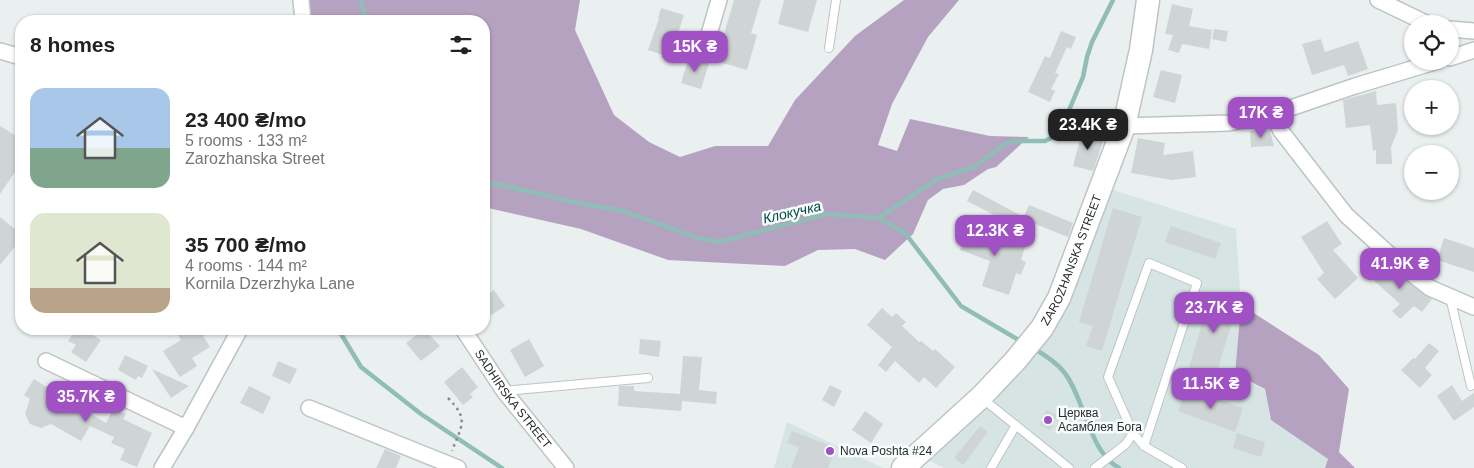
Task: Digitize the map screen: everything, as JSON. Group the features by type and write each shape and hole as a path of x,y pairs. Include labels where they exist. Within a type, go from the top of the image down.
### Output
{"street":[{"path":"301,0 302,15"},
{"path":"704,48 719,0"},
{"name":"ZAROZHANSKA STREET","path":"903,468 981,398 1015,361 1042,328 1059,298 1124,126 1141,50 1148,0"},
{"path":"1378,0 1409,15"},
{"path":"1459,30 1474,31"},
{"path":"1459,55 1474,50"},
{"path":"0,51 15,55"},
{"path":"1124,126 1229,123 1274,114 1408,70"},
{"path":"1274,114 1281,131 1346,215 1402,266 1430,288 1474,307"},
{"path":"162,468 237,335"},
{"name":"SADHIRSKA STREET","path":"467,335 504,391 566,468"},
{"path":"46,361 186,428"},
{"path":"308,408 458,468"}],"lane":[{"path":"829,48 836,0"},
{"path":"1144,446 1197,283 1149,264 1108,377 1133,433 1144,446 1182,468"},
{"path":"1450,298 1470,386"},
{"path":"504,391 648,378"},
{"path":"981,398 1069,468"},
{"path":"991,468 1016,425"},
{"path":"1095,468 1126,444 1133,433"}],"path":[{"path":"448,398 461,412 463,419 455,442"}],"shaded area":[{"path":"299,0 580,0 575,30 614,115 649,142 680,157 715,146 768,146 795,100 855,36 904,0 959,0 928,37 892,104 878,145 897,151 910,119 990,136 1029,137 996,167 988,169 964,185 943,189 928,200 913,234 885,260 855,249 818,250 785,266 668,260 581,229 490,208 490,15 301,15"},
{"path":"1104,187 1236,229 1241,305 1235,374 1265,390 1271,420 1328,459 1325,468 944,468 918,455 1017,363"},
{"path":"1241,305 1319,355 1349,389 1339,452 1355,468 1325,468 1328,459 1271,420 1265,389 1235,374"},
{"path":"787,422 883,468 774,468"}],"building":[{"path":"734,0 761,0 751,33 757,35 747,70 716,61"},
{"path":"784,0 817,0 808,32 778,24"},
{"path":"1172,4 1193,9 1189,26 1212,30 1209,49 1182,44 1179,53 1168,50 1173,35 1165,34"},
{"path":"661,8 684,15 677,36 680,37 672,58 648,50"},
{"path":"1214,29 1228,31 1226,42 1212,39"},
{"path":"1061,31 1076,37 1071,49 1067,47 1055,73 1059,74 1051,89 1055,91 1050,102 1028,92 1045,56 1050,58"},
{"path":"1321,39 1325,52 1358,41 1368,69 1348,76 1344,65 1312,75 1302,44"},
{"path":"689,57 709,63 701,89 681,83"},
{"path":"1161,70 1182,75 1175,103 1153,97"},
{"path":"1376,91 1377,105 1396,103 1398,130 1391,147 1392,164 1376,164 1376,150 1373,151 1370,125 1346,128 1343,100"},
{"path":"0,126 15,135 15,172 0,194"},
{"path":"1270,130 1274,146 1251,147 1250,131"},
{"path":"1082,132 1104,138 1093,171 1073,166"},
{"path":"1138,138 1165,143 1163,155 1193,151 1196,177 1172,180 1131,173"},
{"path":"973,190 1022,216 1017,227 967,201"},
{"path":"1029,205 1073,223 1068,237 1023,219"},
{"path":"1113,208 1142,217 1102,351 1086,346 1093,326 1079,322"},
{"path":"0,217 15,229 15,246 0,265"},
{"path":"1327,221 1342,244 1333,250 1358,278 1335,299 1317,279 1324,273 1301,237"},
{"path":"964,224 1026,244 1021,260 1026,262 1021,275 1016,273 1009,295 982,286 990,261 960,250 965,235 961,234"},
{"path":"1171,226 1221,243 1215,259 1165,242"},
{"path":"1444,238 1474,248 1474,272 1437,260"},
{"path":"1383,262 1432,299 1422,312 1414,306 1400,319 1392,311 1400,304 1370,277"},
{"path":"494,290 505,306 490,316 490,293"},
{"path":"1211,294 1238,302 1216,375 1189,367"},
{"path":"882,308 892,317 896,313 906,322 902,326 919,342 921,341 933,351 935,349 955,367 936,388 924,377 919,383 895,361 886,372 878,365 892,347 867,325"},
{"path":"72,335 93,335 101,340 86,362 71,352 76,345 68,341"},
{"path":"178,335 205,335 203,336 210,347 192,358 197,366 180,377 163,351 181,340"},
{"path":"416,335 430,335 440,346 421,361 406,343"},
{"path":"529,339 544,366 525,377 510,350"},
{"path":"640,339 661,341 659,357 639,354"},
{"path":"1429,343 1439,351 1425,368 1432,375 1420,388 1401,370 1413,358 1415,359"},
{"path":"125,355 148,366 142,378 138,376 136,380 118,370"},
{"path":"683,356 702,357 699,390 717,392 716,404 682,401 681,411 618,406 619,386 634,386 634,391 680,394"},
{"path":"278,361 297,369 290,384 272,376"},
{"path":"462,367 478,387 470,394 473,397 463,405 444,382"},
{"path":"152,369 189,386 171,398"},
{"path":"34,379 48,388 45,393 67,409 71,402 106,423 113,409 126,414 123,419 152,433 137,467 120,460 125,449 111,443 114,437 90,426 81,441 51,424 41,428 30,424 25,414 30,399 24,395"},
{"path":"830,385 842,391 834,407 822,400"},
{"path":"1452,385 1462,401 1474,393 1474,407 1454,421 1437,396"},
{"path":"249,386 271,397 263,414 240,403"},
{"path":"1186,388 1243,408 1235,432 1178,411"},
{"name":"Церква Асамблея Бога","path":"1046,410 1057,415 1050,430 1040,425"},
{"path":"865,411 883,424 871,443 852,430"},
{"path":"980,426 988,432 963,465 954,458"},
{"path":"792,431 836,448 828,468 791,468 799,447 787,443"},
{"path":"1237,433 1265,442 1261,457 1233,448"},
{"path":"385,449 401,456 396,468 376,468"}],"waterway":[{"name":"Клокучка","path":"361,0 365,15"},
{"path":"878,218 937,179 974,167 1006,143 1045,141 1059,134 1083,77 1092,42 1113,0"},
{"name":"Клокучка","path":"490,182 574,202 623,211 698,238 719,242 826,214 878,218 905,233 961,306 1022,342"},
{"path":"342,335 361,367 421,414 502,468"},
{"name":"Клокучка","path":"1033,348 1050,359 1064,372 1077,396 1094,438 1109,460 1119,468"}],"place":[{"name":"Церква Асамблея Бога","path":"1048,420"},
{"name":"Nova Poshta #24","path":"830,451"}]}
